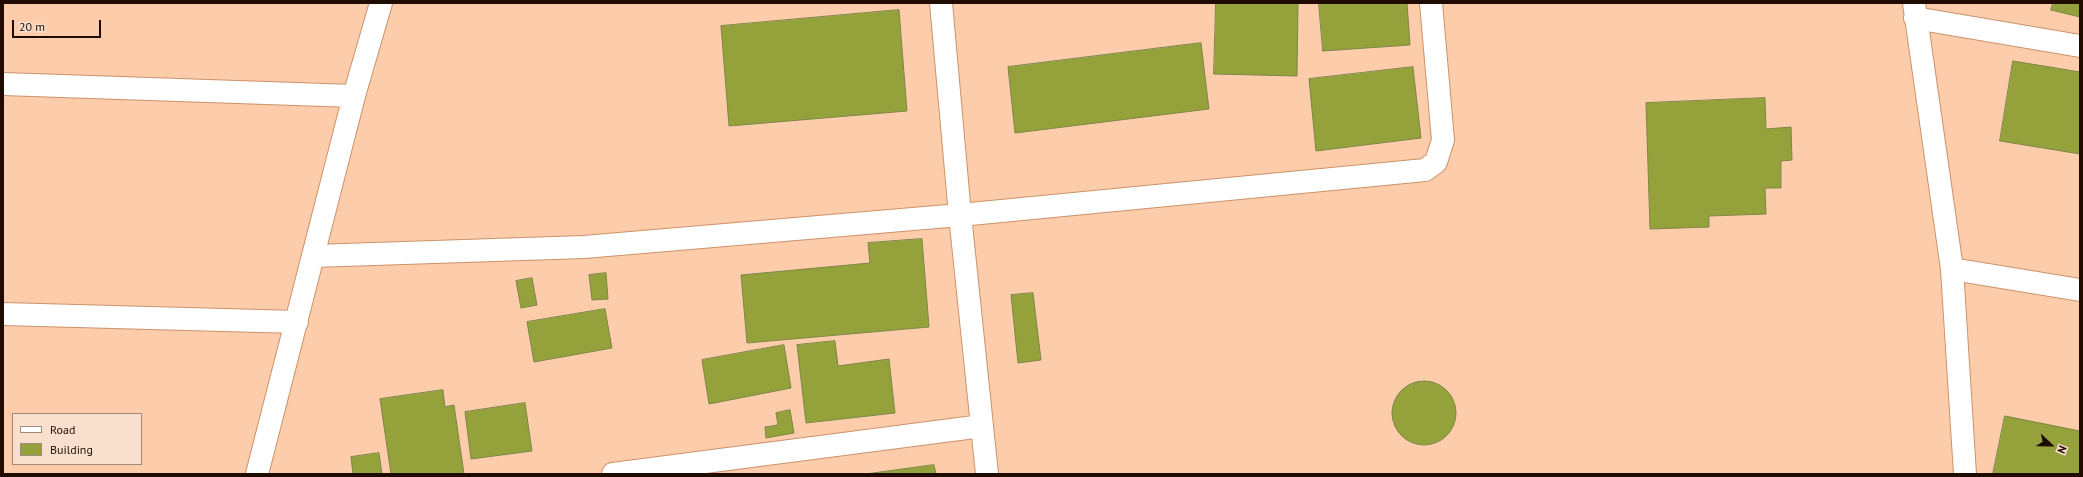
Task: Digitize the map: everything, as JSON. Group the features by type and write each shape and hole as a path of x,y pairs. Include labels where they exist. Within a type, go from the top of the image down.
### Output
{"street":[{"path":"257,474 354,96 381,3"},
{"path":"941,3 960,215 987,474"},
{"path":"314,256 584,247 960,215 1425,170 1436,162 1442,140 1431,3"},
{"path":"1965,474 1952,270 1914,11 2080,46"},
{"path":"3,84 354,96"},
{"path":"1952,270 2080,290"},
{"path":"3,314 297,322"},
{"path":"613,474 982,426"}],"building":[{"path":"1216,3 1298,3 1297,76 1214,74"},
{"path":"1319,3 1407,3 1410,45 1323,51"},
{"path":"2053,3 2080,3 2080,17 2051,10"},
{"path":"899,10 907,111 729,126 721,26"},
{"path":"1201,43 1209,109 1015,133 1008,67"},
{"path":"2013,61 2080,72 2080,154 2000,141"},
{"path":"1413,67 1421,138 1316,151 1309,79"},
{"path":"1765,98 1766,129 1791,127 1792,160 1781,161 1781,188 1765,188 1766,214 1709,216 1709,227 1650,229 1646,103"},
{"path":"922,239 929,327 747,343 741,275 870,263 868,243"},
{"path":"606,273 608,299 592,300 589,275"},
{"path":"532,278 537,305 521,308 516,281"},
{"path":"1033,293 1041,360 1018,363 1011,295"},
{"path":"605,309 612,348 534,362 527,322"},
{"path":"835,341 838,366 889,359 895,413 806,423 797,345"},
{"path":"784,345 791,388 709,404 702,360"},
{"path":"1424,381 1442,387 1450,395 1456,413 1450,431 1442,439 1424,445 1406,439 1398,431 1392,413 1398,395 1406,387"},
{"path":"443,390 445,407 454,405 464,474 391,474 380,399"},
{"path":"525,403 532,451 471,459 465,412"},
{"path":"790,410 794,433 766,438 765,427 778,425 776,413"},
{"path":"2005,416 2080,431 2080,474 1993,474"},
{"path":"379,453 382,474 353,474 351,457"},
{"path":"934,465 936,474 866,474"}]}
